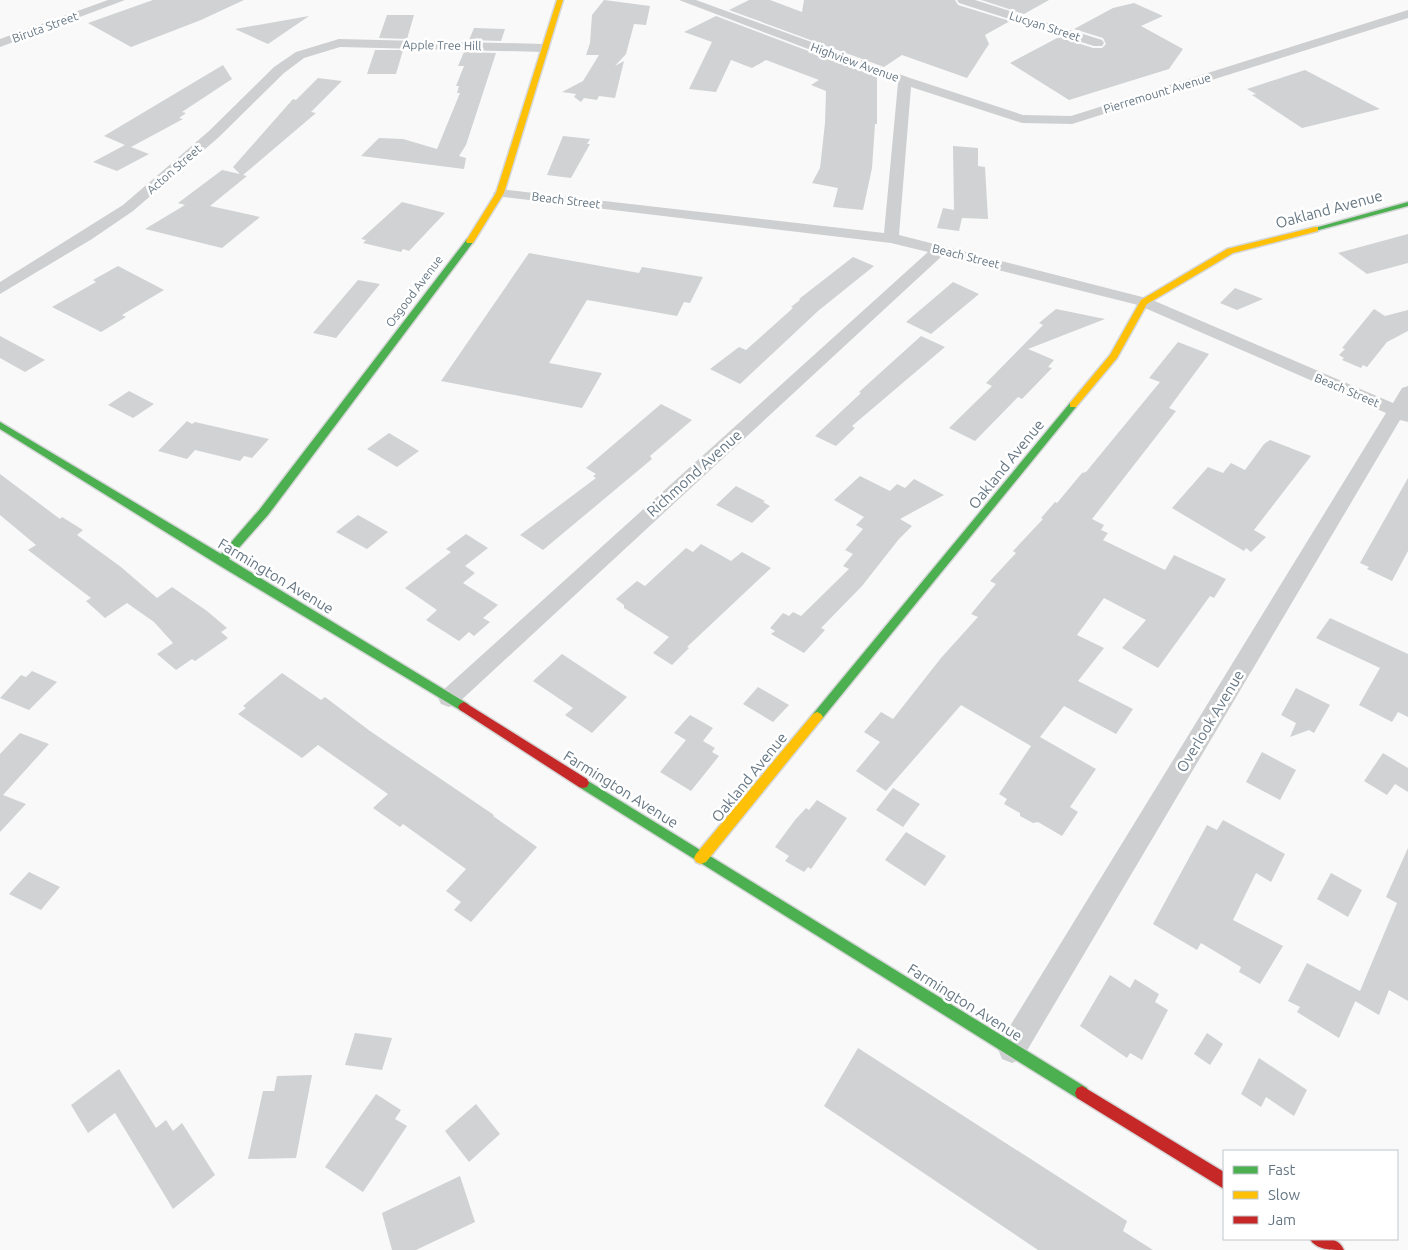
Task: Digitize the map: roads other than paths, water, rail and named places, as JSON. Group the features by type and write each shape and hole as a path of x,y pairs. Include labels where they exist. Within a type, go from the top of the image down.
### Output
{"street":[{"name":"Biruta Street","path":"0,43 119,0"},
{"name":"Osgood Avenue","path":"220,561 264,512 476,233 500,193 560,0"},
{"name":"Highview Avenue","path":"685,0 904,81 891,238"},
{"name":"Lucyan Street","path":"963,0 1098,43"},
{"name":"Pierremount Avenue","path":"904,81 1022,119 1072,120 1408,14"},
{"name":"Apple Tree Hill","path":"339,42 544,48"},
{"name":"Acton Street","path":"0,289 87,236 128,208 214,134 279,70 300,54 339,42"},
{"name":"Beach Street","path":"500,193 891,238 940,249 1144,302 1404,406"},
{"name":"Oakland Avenue","path":"701,858 1114,356 1144,302 1230,250 1408,204"},
{"name":"Richmond Avenue","path":"449,698 940,249"},
{"name":"Overlook Avenue","path":"1012,1049 1404,406"},
{"name":"Farmington Avenue","path":"0,425 220,561 449,698 701,858 1223,1180"},
{"path":"1320,1240 1336,1250"}]}
